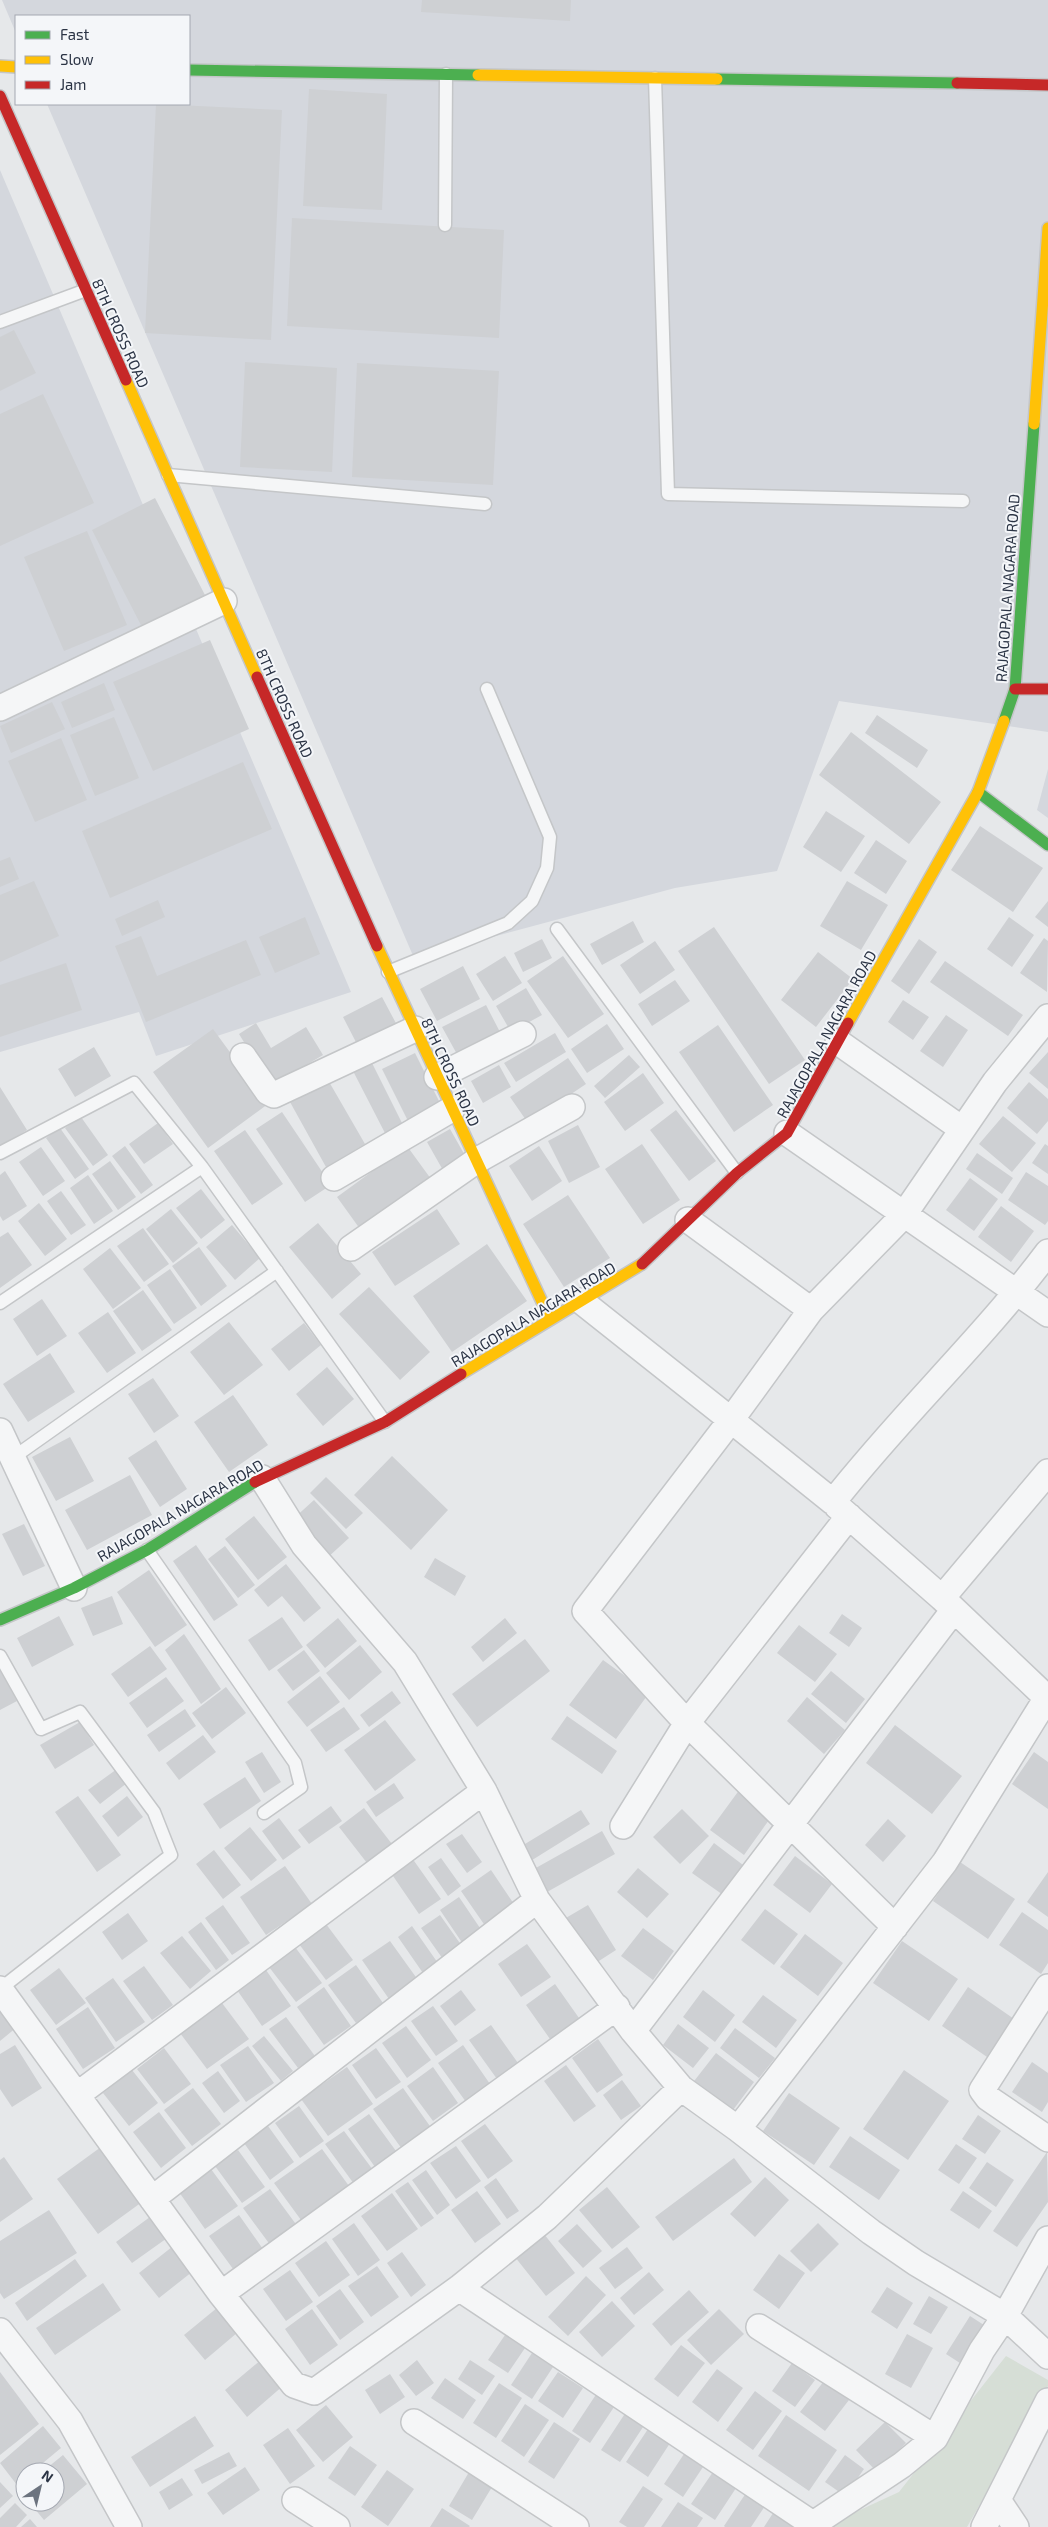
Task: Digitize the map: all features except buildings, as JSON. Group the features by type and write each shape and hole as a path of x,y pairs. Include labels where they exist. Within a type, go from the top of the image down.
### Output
{"street":[{"path":"0,66 15,67"},
{"path":"190,70 1048,85"},
{"name":"8TH CROSS ROAD","path":"0,96 388,972 550,1319"},
{"name":"RAJAGOPALA NAGARA ROAD","path":"0,1620 74,1588 147,1550 262,1478 385,1422 550,1319 639,1267 737,1173 787,1133 978,792 1015,689 1048,228"},
{"path":"0,708 224,601"},
{"path":"1015,689 1048,689"},
{"path":"978,792 1048,845"},
{"path":"896,1927 789,1826 687,1723 585,1611 731,1420 811,1310 903,1216 995,1082 1048,1017"},
{"path":"244,1056 268,1092 274,1095 415,1029"},
{"path":"437,1077 523,1034"},
{"path":"838,1042 962,1129"},
{"path":"351,1248 476,1160 572,1107"},
{"path":"334,1178 452,1109"},
{"path":"787,1133 903,1216 1048,1314"},
{"path":"688,1220 811,1310"},
{"path":"623,1826 687,1723 841,1509 871,1453 1017,1293 1048,1252"},
{"path":"581,1301 841,1509 948,1605 1046,1706 945,1862 738,2129"},
{"path":"0,1431 74,1588"},
{"path":"633,2031 789,1826 948,1605 1048,1472"},
{"path":"262,1478 304,1544 405,1662 484,1791 537,1900 633,2031 681,2088 738,2129 878,2237 916,2263 1006,2316 1048,2356"},
{"path":"77,2095 484,1791"},
{"path":"152,2198 537,1900"},
{"path":"1048,1987 1041,2013 982,2090 988,2098 1048,2139"},
{"path":"0,1989 221,2294 294,2385 314,2392 459,2288 547,2217 681,2088"},
{"path":"221,2294 616,2007"},
{"path":"459,2288 810,2525 902,2465 935,2438 982,2350 1006,2316 1048,2239"},
{"path":"759,2327 935,2438"},
{"path":"0,2331 70,2421 129,2527"},
{"path":"984,2527 1048,2401"},
{"path":"414,2422 576,2527"},
{"path":"295,2500 337,2527"},
{"path":"998,2500 1016,2527"}],"lane":[{"path":"445,225 446,74"},
{"path":"655,78 668,494 963,501"},
{"path":"0,322 86,290"},
{"path":"168,475 485,504"},
{"path":"388,972 508,923 532,901 547,868 550,837 487,689"},
{"path":"557,929 737,1173"},
{"path":"0,1153 134,1083 202,1167 385,1422"},
{"path":"0,1304 202,1167"},
{"path":"14,1458 277,1271"},
{"path":"147,1550 294,1763 301,1787 264,1813"},
{"path":"0,1656 41,1729 80,1712 154,1812 171,1855 0,1989"}],"shaded area":[{"path":"2,0 1048,0 1048,732 839,701 777,871 675,888 414,958 47,105 190,105 190,15 15,15 15,31"},
{"path":"0,170 351,992 156,1056 139,1012 0,1052"},
{"path":"1048,769 1048,818 1037,810"},
{"path":"1006,2356 1048,2380 1048,2386 967,2527 823,2527 899,2492"}],"traffic: fast":[{"path":"190,70 478,75"},
{"path":"717,79 957,83"},
{"path":"1004,721 1015,689 1034,424"},
{"path":"978,792 1048,845"},
{"path":"0,1620 74,1588 147,1550 255,1482"}],"traffic: slow":[{"path":"0,66 15,67"},
{"path":"478,75 717,79"},
{"path":"1034,424 1048,228"},
{"path":"126,380 257,677"},
{"path":"848,1023 978,792 1004,721"},
{"path":"377,946 550,1319"},
{"path":"461,1374 642,1264"}],"traffic: jam":[{"path":"957,83 1048,85"},
{"path":"0,96 126,380"},
{"path":"257,677 377,946"},
{"path":"1015,689 1048,689"},
{"path":"642,1264 737,1173 787,1133 848,1023"},
{"path":"255,1482 385,1422 461,1374"}]}
